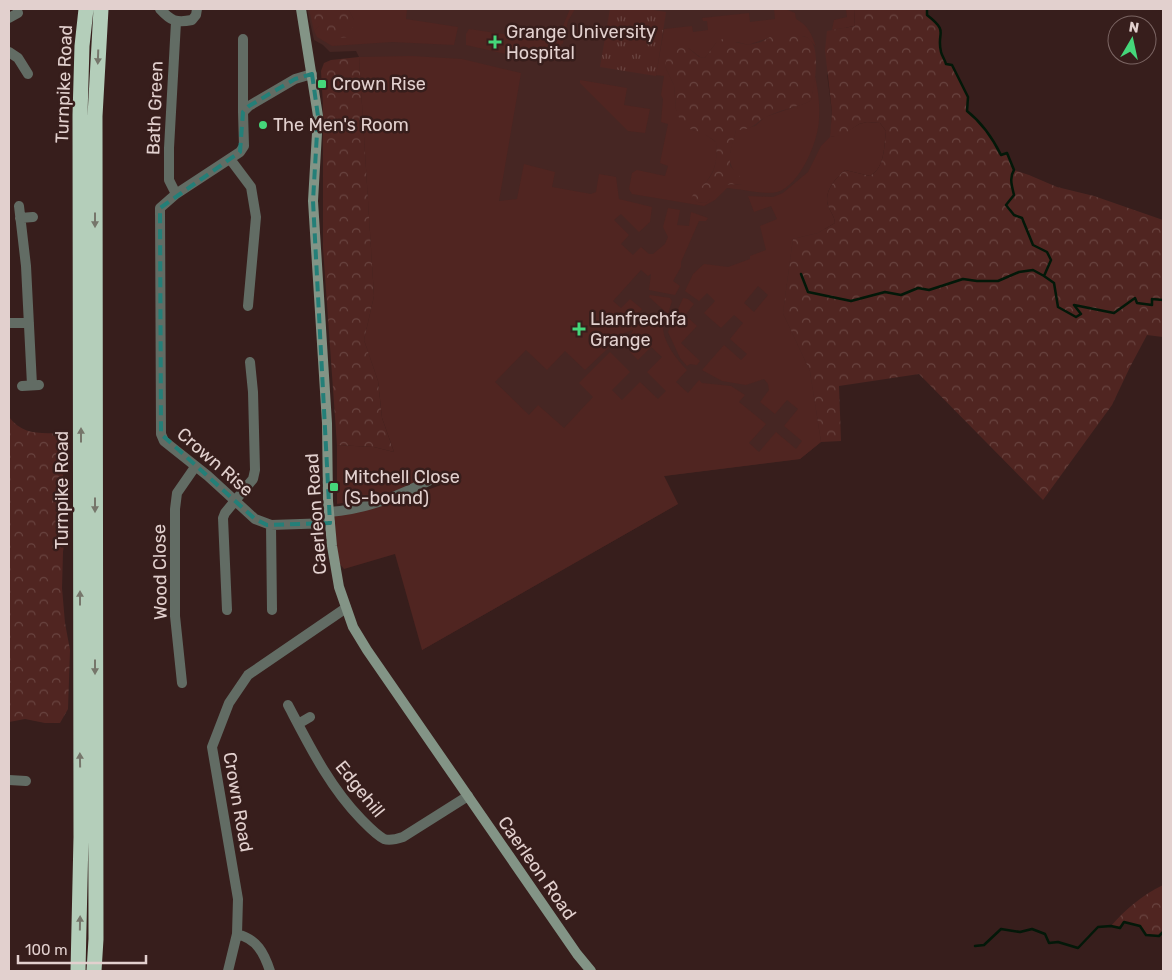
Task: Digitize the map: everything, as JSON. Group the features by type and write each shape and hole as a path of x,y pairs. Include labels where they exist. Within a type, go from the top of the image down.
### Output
{"highway":[{"name":"Turnpike Road","path":"78,971 81,837 80,116 82,46 86,9"},
{"name":"Turnpike Road","path":"94,971 96,939 95,116 101,9"}],"main road":[{"name":"Caerleon Road","path":"301,9 318,116 313,200 327,423 329,512 335,572 353,626 367,650 577,954 591,971"}],"street":[{"path":"160,9 176,22 192,20 196,15 197,9"},
{"name":"Bath Green","path":"176,22 169,148 169,180 176,194"},
{"name":"Crown Rise","path":"242,39 244,146 240,152 176,194 160,208 161,434 164,441 195,468 208,476 255,519 270,525"},
{"path":"9,52 18,58 28,74"},
{"path":"243,112 249,106 295,79 312,74"},
{"path":"230,159 251,187 256,217 248,306"},
{"path":"19,206 26,266 31,386"},
{"path":"20,218 33,217"},
{"path":"9,323 29,323"},
{"path":"227,610 223,518 234,501 253,479 256,470 250,362"},
{"name":"Wood Close","path":"182,683 175,616 175,509 177,493 195,468"},
{"path":"329,512 377,504 436,477"},
{"path":"272,610 270,525 330,523"},
{"name":"Crown Road","path":"228,971 237,934 238,899 212,748 229,703 248,675 346,608"},
{"name":"Edgehill","path":"288,705 315,758 349,807 373,832 386,840 396,840 403,837 468,796"},
{"path":"298,724 310,717"},
{"path":"9,780 26,781"},
{"path":"237,934 247,936 258,944 265,956 270,971"}],"highlighted area":[{"path":"312,74 318,116 313,201 330,523 267,525 255,519 161,434 160,208 240,152 243,112 249,106 295,79"}],"shaded area":[{"name":"Llanfrechfa Grange","path":"307,9 854,9 827,74 832,112 815,399 821,442 800,459 664,476 678,504 422,650 443,490 433,470 418,473 378,381 364,340 374,296 359,57 356,51 330,52 314,40"}],"green space":[{"path":"309,9 348,9 354,20 350,37 336,38 319,26 314,31"},
{"path":"348,9 407,9 406,19 458,27 454,45 392,42 332,46 317,37 314,31 319,26 354,20"},
{"path":"570,9 575,9 568,21 563,43 544,58 532,60 466,45 466,34 469,29 552,41 560,33"},
{"path":"610,9 647,9 666,12 656,76 600,67"},
{"path":"774,9 785,9 795,13 796,19 804,24 809,31 816,47 804,36 771,37 748,45 737,42 716,43 705,58 700,57 688,48 665,66 674,85 676,109 692,130 701,131 716,142 716,160 712,173 692,198 698,202 706,203 714,193 725,185 743,185 733,170 730,159 736,130 755,126 765,117 811,100 815,76 819,102 818,127 812,150 800,172 785,188 777,192 727,188 715,200 704,206 632,194 629,189 632,173 637,170 665,176 668,166 660,163 668,124 661,122 663,99 661,95 664,76 656,75 664,29 692,26 693,32 708,30 707,21 703,21 702,18 749,13 750,22 775,19"},
{"path":"846,9 854,9 855,26 832,30 834,20 847,17"},
{"path":"854,9 927,9 927,15 940,29 941,52 946,64 952,65 968,97 967,111 986,131 1000,155 1007,153 1014,170 1057,187 1094,196 1163,220 1163,337 1147,335 1112,405 1043,500 919,374 839,386 841,441 821,442 810,371 783,313 793,239 818,233 835,223 827,202 828,192 834,182 845,170 870,176 879,168 883,156 886,131 880,123 867,122 859,124 843,135 830,137 832,112 825,50 827,31 855,26"},
{"path":"777,33 805,37 812,43 815,50 816,67 811,100 764,118 750,128 736,130 730,153 730,166 745,182 743,185 725,185 706,203 698,202 691,198 708,180 714,169 716,142 704,134 682,126 676,109 674,85 665,66 667,56 672,49 680,47 688,48 699,57 705,58 716,43 722,39 748,45 761,42"},
{"name":"Llanfrechfa Grange","path":"412,56 462,59 521,73 499,201 517,199 524,164 555,172 552,187 591,194 596,192 599,174 616,177 619,199 652,207 650,222 639,232 621,214 614,220 629,235 621,244 633,255 641,247 649,254 653,254 665,244 668,237 663,227 668,208 680,210 677,225 689,226 691,212 708,218 706,221 699,221 681,262 681,267 673,281 680,286 675,295 649,290 651,274 648,276 641,270 613,301 621,308 630,299 642,309 637,316 648,326 661,311 667,315 663,326 665,339 675,356 687,370 676,382 688,393 699,380 702,383 731,386 745,395 739,402 766,424 749,443 759,452 776,432 796,449 802,441 784,426 798,409 787,400 775,414 760,402 769,390 768,384 764,379 746,385 722,381 702,370 724,345 741,360 747,354 730,339 743,323 734,315 721,328 704,313 715,301 707,293 699,301 685,291 693,274 704,264 728,267 750,259 750,256 766,250 760,226 777,219 771,206 754,212 748,196 773,197 783,193 808,172 821,146 830,137 843,134 859,124 867,122 880,123 886,131 883,156 879,168 870,176 845,170 834,182 827,197 835,223 818,233 793,239 783,313 810,371 821,442 800,459 664,476 678,504 422,650 395,554 344,569 338,562 334,515 390,503 441,485 433,470 422,475 410,486 371,498 337,504 337,445 374,447 394,452 382,418 378,381 364,340 374,296 359,57","holes":["758,286 768,295 754,312 744,303","633,330 630,337 637,346 630,352 638,360 651,347 662,357 647,372 666,391 658,399 640,382 622,400 612,390 630,372 610,352 579,383 593,397 564,428 538,405 529,415 495,382 526,350 547,370 565,351 585,370 624,333"]},
{"path":"359,57 374,296 364,340 378,381 382,418 394,452 374,447 337,445 323,248 323,105 321,71 324,63 331,60"},
{"path":"580,80 627,88 624,105 650,109 645,133 628,131 580,83"},
{"path":"650,295 670,298 672,301 668,314 649,297"},
{"path":"683,298 688,299 694,304 685,315 697,326 681,343 700,361 697,365 690,364 687,366 680,358 668,332"},
{"path":"9,417 19,426 30,431 57,433 68,511 63,552 62,588 65,623 70,650 68,709 60,723 45,723 25,719 9,722"},
{"path":"1163,885 1163,932 1159,936 1146,935 1140,926 1124,922 1120,928 1111,926 1135,903"}],"waterway":[{"path":"927,9 927,15 940,29 941,52 946,64 952,65 968,97 967,111 986,131 1001,155 1007,153 1014,170 1011,179 1014,195 1006,205 1014,215 1022,218 1033,245 1047,252 1051,260 1044,276 1054,283 1058,307 1076,317 1081,314 1074,305 1114,313 1135,298 1137,303 1152,305 1152,299 1163,300"},
{"path":"801,274 808,292 851,301 885,292 901,295 918,288 929,290 963,279 998,281 1019,272 1033,270 1044,276"},
{"path":"975,946 984,945 1001,929 1020,932 1032,929 1045,934 1049,943 1058,942 1078,948 1098,927 1111,926 1120,928 1124,922 1140,926 1146,935 1159,936 1163,932"}],"place":[{"name":"Grange University Hospital","path":"495,42"},
{"name":"Crown Rise","path":"322,84"},
{"name":"The Men's Room","path":"263,125"},
{"name":"Llanfrechfa Grange","path":"579,329"},
{"name":"Mitchell Close (S-bound)","path":"334,487"}]}
